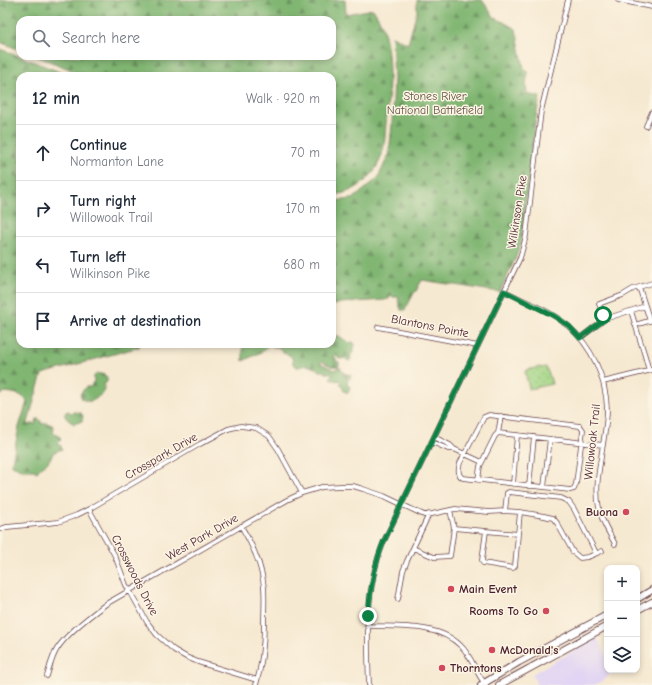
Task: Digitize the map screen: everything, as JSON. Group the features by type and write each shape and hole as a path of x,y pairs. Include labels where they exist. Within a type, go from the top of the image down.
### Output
{"main road":[{"path":"640,597 652,590"},
{"path":"640,608 652,602"},
{"path":"483,684 516,664 604,617"},
{"path":"499,685 604,628"}],"street":[{"name":"Wilkinson Pike","path":"369,685 367,626 368,606 377,559 401,505 520,258 525,241 541,111 568,0"},
{"path":"618,0 652,7"},
{"path":"646,126 652,112"},
{"path":"605,319 599,304 623,295 633,289 652,283"},
{"path":"636,325 651,320 639,287"},
{"name":"Willowoak Trail","path":"504,291 554,316 569,326 580,338 599,370 603,382 607,410 597,491 599,508 603,521 615,544"},
{"path":"580,338 605,319 645,306"},
{"path":"603,382 650,371 631,311"},
{"name":"Blantons Pointe","path":"378,327 478,346"},
{"path":"488,415 501,416 580,426 583,430 576,484 574,489 570,490 478,480 464,478 460,475 458,470 459,466 484,417 488,415"},
{"path":"478,480 482,462 498,433 501,416"},
{"name":"Crosspark Drive","path":"0,529 58,522 76,515 89,509 200,444 228,429 241,426 256,428 269,436 302,492"},
{"path":"498,433 603,445"},
{"path":"513,484 517,435"},
{"path":"529,486 534,437"},
{"path":"433,439 450,445 454,449 482,462"},
{"path":"544,487 550,439"},
{"name":"West Park Drive","path":"47,676 53,656 66,637 100,608 302,492 328,486 353,486 373,492 424,515 429,514"},
{"path":"505,511 507,493 509,492 561,498 569,502 574,509 596,553"},
{"name":"Crosswoods Drive","path":"89,509 115,556 129,590 147,622 157,636 174,650 186,657 257,680"},
{"path":"398,599 403,571 429,514 455,509 489,512 520,512 544,516 553,518 573,552 580,558 588,557 602,551"},
{"path":"413,548 434,557 450,556 454,528 450,510"},
{"path":"486,531 482,560 483,563 513,568 515,566 520,512"},
{"path":"241,526 257,558 264,586 263,650 262,662 256,685"},
{"path":"454,528 518,534"},
{"path":"367,626 420,628 434,630 444,634 462,646 483,684"}],"shaded area":[{"path":"597,638 604,651 604,673 611,673 605,679 594,685 537,685 532,674"}],"green space":[{"path":"0,0 345,0 346,14 373,9 379,18 386,40 389,63 389,87 384,142 381,157 376,169 360,185 347,192 336,194 336,72 75,72 46,60 336,60 336,16 16,16 16,48 0,42"},
{"name":"Stones River National Battlefield","path":"417,0 482,0 494,17 516,29 524,69 528,73 526,83 527,94 540,97 536,116 521,242 500,292 422,280 405,310 401,310 398,302 399,298 391,295 389,299 384,300 336,304 336,201 353,199 378,178 389,154 394,78 392,36 408,44 417,11"},
{"path":"0,49 16,55 16,60 29,60 59,72 16,72 16,348 135,348 42,374 27,426 35,424 37,419 39,419 41,424 47,423 54,426 53,433 60,437 61,440 57,444 61,446 62,449 54,452 48,462 37,472 34,470 20,470 12,465 19,427 27,402 26,399 15,393 5,392 0,396 0,375 2,372 0,369"},
{"path":"336,336 339,336 349,343 353,342 355,346 350,356 350,360 348,361 345,358 340,359 337,357 337,354 333,358 336,358 336,361 339,362 338,367 332,367 322,361 320,363 334,370 340,367 343,373 351,375 350,379 345,377 348,380 347,384 350,387 348,392 345,392 342,388 343,386 340,384 341,382 339,380 333,380 330,378 331,373 319,371 307,365 303,367 299,366 298,368 293,364 291,356 283,353 279,348 336,348"},
{"path":"243,348 266,348 265,350 243,361"},
{"path":"546,367 552,384 529,389 525,371"},
{"path":"96,374 101,374 107,377 107,381 104,384 104,392 94,400 85,401 82,399 80,394 86,387 91,387"},
{"path":"68,411 71,413 81,413 83,416 82,421 74,424 70,422 65,416 66,412"}],"place":[{"name":"Buona","path":"626,512"},
{"name":"Main Event","path":"451,589"},
{"name":"Rooms To Go","path":"546,611"},
{"name":"McDonald's","path":"492,650"},
{"name":"Thorntons","path":"442,668"}],"route":[{"path":"368,616 368,606 374,570 384,541 504,291 554,316 569,326 580,338 605,319 603,315"}]}
